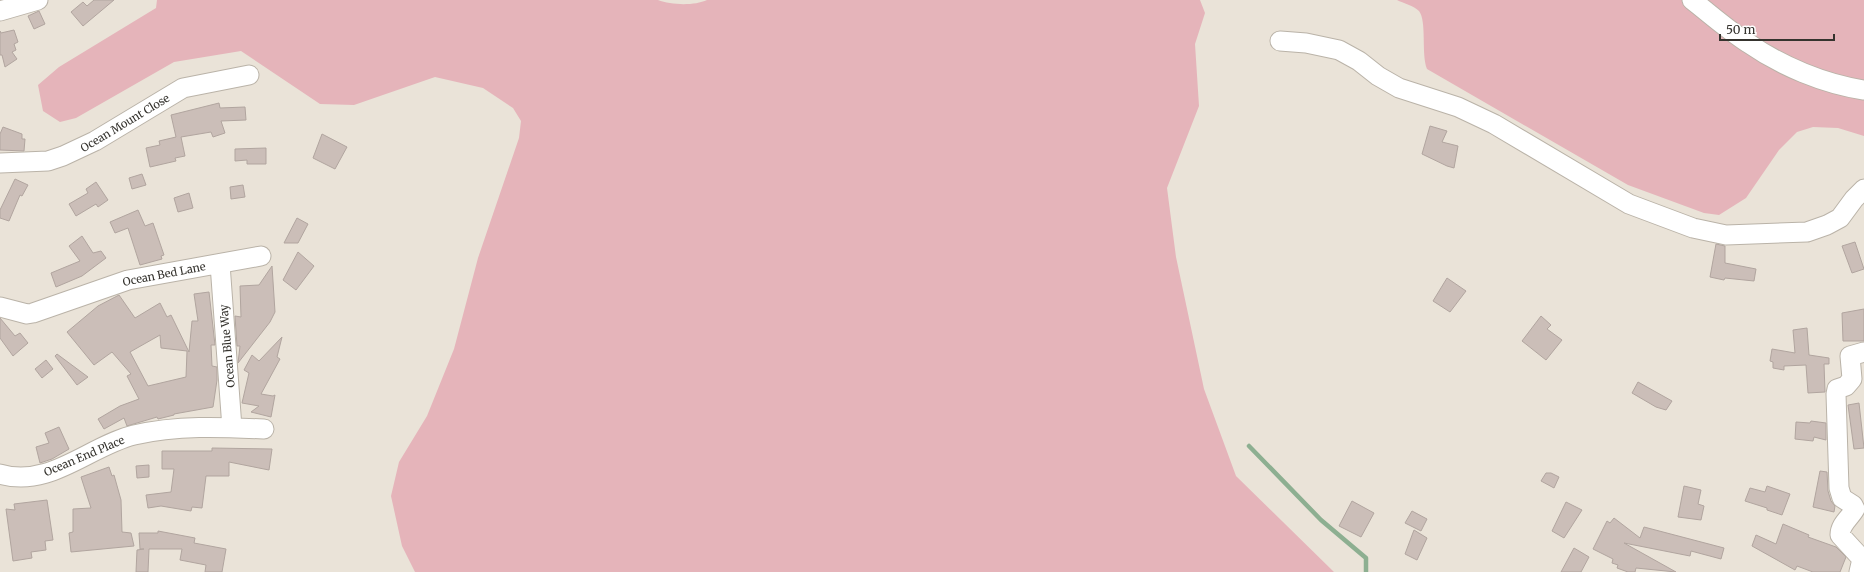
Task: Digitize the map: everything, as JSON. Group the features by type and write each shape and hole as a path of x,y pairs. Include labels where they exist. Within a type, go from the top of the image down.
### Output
{"street":[{"path":"0,11 38,0"},
{"path":"1692,0 1748,44 1791,68 1846,87 1864,90"},
{"path":"1280,41 1306,43 1339,50 1359,61 1378,76 1399,88 1458,107 1494,124 1629,204 1693,228 1726,235 1807,232 1827,225 1840,218 1864,189"},
{"name":"Ocean Mount Close","path":"0,163 48,161 63,156 95,142 184,88 249,75"},
{"name":"Ocean Bed Lane","path":"0,307 27,314 128,280 261,256"},
{"name":"Ocean Blue Way","path":"220,264 232,428"},
{"path":"1860,572 1862,559 1840,535 1840,530 1855,509 1853,505 1842,498 1839,488 1836,394 1837,389 1846,386 1852,379 1850,356 1864,352"},
{"name":"Ocean End Place","path":"0,474 7,476 30,477 43,474 132,435 173,428 264,429"}],"shaded area":[{"path":"157,0 658,0 682,4 696,3 707,0 1200,0 1205,13 1195,44 1199,106 1167,188 1176,257 1204,389 1236,476 1334,572 415,572 402,546 391,496 399,462 427,416 454,349 478,258 519,138 521,121 513,108 483,88 435,77 354,105 320,104 241,51 174,62 76,118 60,122 43,111 38,85 59,67 156,8"},
{"path":"1397,0 1864,0 1864,136 1838,128 1813,127 1797,132 1779,150 1746,198 1719,215 1704,213 1628,185 1427,69 1424,55 1423,22 1419,11"}],"building":[{"path":"94,0 114,0 83,26 71,12 83,2 87,6"},
{"path":"39,11 45,24 34,29 28,16"},
{"path":"14,30 18,42 14,44 16,50 12,52 17,59 5,67 2,55 0,55 0,31 1,33"},
{"path":"219,103 220,108 245,107 246,120 221,121 225,133 213,137 211,132 181,137 185,156 175,158 176,161 150,167 146,148 160,145 159,141 176,137 171,115"},
{"path":"1430,126 1447,131 1442,142 1458,146 1454,168 1422,154"},
{"path":"3,127 22,134 22,139 25,139 24,151 0,150 0,134"},
{"path":"322,134 347,147 335,169 313,158"},
{"path":"266,148 266,164 247,164 247,160 235,161 235,149"},
{"path":"142,174 146,185 132,189 129,178"},
{"path":"15,179 28,185 22,196 20,195 9,221 0,218 0,210"},
{"path":"96,182 108,200 98,207 96,204 76,216 69,204 88,193 86,189"},
{"path":"243,185 245,197 231,199 230,187"},
{"path":"189,193 193,208 178,212 174,198"},
{"path":"138,210 145,226 153,223 164,255 161,256 162,259 140,265 128,228 115,233 110,222"},
{"path":"297,218 308,224 298,243 284,243"},
{"path":"82,236 93,253 101,251 106,258 82,276 56,287 51,273 80,261 69,246"},
{"path":"1855,242 1864,269 1852,273 1842,246"},
{"path":"1716,244 1725,246 1725,263 1756,269 1754,281 1725,278 1724,280 1710,277"},
{"path":"298,252 314,266 296,290 283,280"},
{"path":"272,266 275,312 270,322 238,363 240,346 237,346 235,316 241,317 240,286 259,285"},
{"path":"1447,278 1466,291 1450,312 1433,301"},
{"path":"209,292 215,345 211,345 212,366 217,367 217,380 213,407 174,414 158,419 157,417 127,426 124,418 104,429 98,419 120,406 139,399 127,376 131,374 112,352 94,365 67,332 98,306 119,295 135,318 160,303 167,317 171,315 189,352 192,321 198,321 194,294","holes":["160,335 161,348 187,351 186,377 148,386 130,352"]},
{"path":"1864,309 1864,341 1843,341 1842,313"},
{"path":"1541,316 1551,325 1547,329 1562,340 1546,360 1522,341"},
{"path":"0,318 15,336 20,333 28,343 13,356 0,338"},
{"path":"1807,328 1809,355 1829,358 1829,364 1824,364 1825,392 1808,393 1806,365 1784,366 1784,370 1773,368 1773,362 1770,361 1772,349 1795,353 1793,330"},
{"path":"282,337 277,357 280,359 261,394 275,395 271,417 251,412 259,406 242,403 249,373 244,370 252,355 259,361"},
{"path":"57,354 88,377 77,385 55,356"},
{"path":"46,360 53,369 42,378 35,369"},
{"path":"1638,382 1672,401 1666,410 1656,407 1632,393"},
{"path":"1859,403 1864,448 1854,449 1848,405"},
{"path":"1811,421 1826,423 1826,440 1814,437 1813,441 1795,439 1796,422 1810,423"},
{"path":"59,427 69,449 52,459 40,463 36,447 49,443 45,433"},
{"path":"212,448 272,449 269,470 229,462 229,476 206,476 202,508 192,507 191,511 161,506 148,508 146,495 171,492 174,469 162,469 162,451 212,451"},
{"path":"149,465 149,477 137,478 136,466"},
{"path":"109,467 112,476 114,475 121,500 122,532 131,533 134,546 71,552 69,533 73,532 73,509 91,508 81,477"},
{"path":"1820,471 1827,472 1828,491 1831,501 1835,506 1834,512 1813,507"},
{"path":"1546,473 1551,473 1559,477 1554,488 1541,481"},
{"path":"1684,486 1701,490 1698,504 1704,506 1701,520 1678,517"},
{"path":"1767,486 1790,494 1782,515 1767,510 1767,508 1745,501 1750,488 1765,492"},
{"path":"47,500 53,540 45,541 46,550 31,552 32,558 13,561 6,509 15,510 14,504"},
{"path":"1352,501 1374,513 1361,537 1339,526"},
{"path":"1566,502 1582,510 1564,538 1552,531"},
{"path":"1412,511 1427,519 1421,531 1405,523"},
{"path":"1614,518 1640,538 1644,527 1724,548 1721,559 1691,551 1690,556 1624,543 1676,572 1636,568 1635,572 1628,572 1617,568 1618,565 1612,563 1613,559 1593,549 1607,521 1610,523"},
{"path":"1783,524 1809,535 1808,537 1836,547 1846,557 1840,572 1813,572 1797,566 1795,570 1752,546 1756,535 1776,544"},
{"path":"1414,530 1427,538 1417,560 1405,554"},
{"path":"158,531 195,538 194,543 226,549 222,572 205,572 206,565 180,560 182,549 149,549 148,572 136,572 137,550 144,549 140,549 139,533 158,533"},
{"path":"1574,548 1589,557 1581,572 1561,572"}],"waterway":[{"path":"1249,446 1321,520 1366,558 1366,572"}]}
